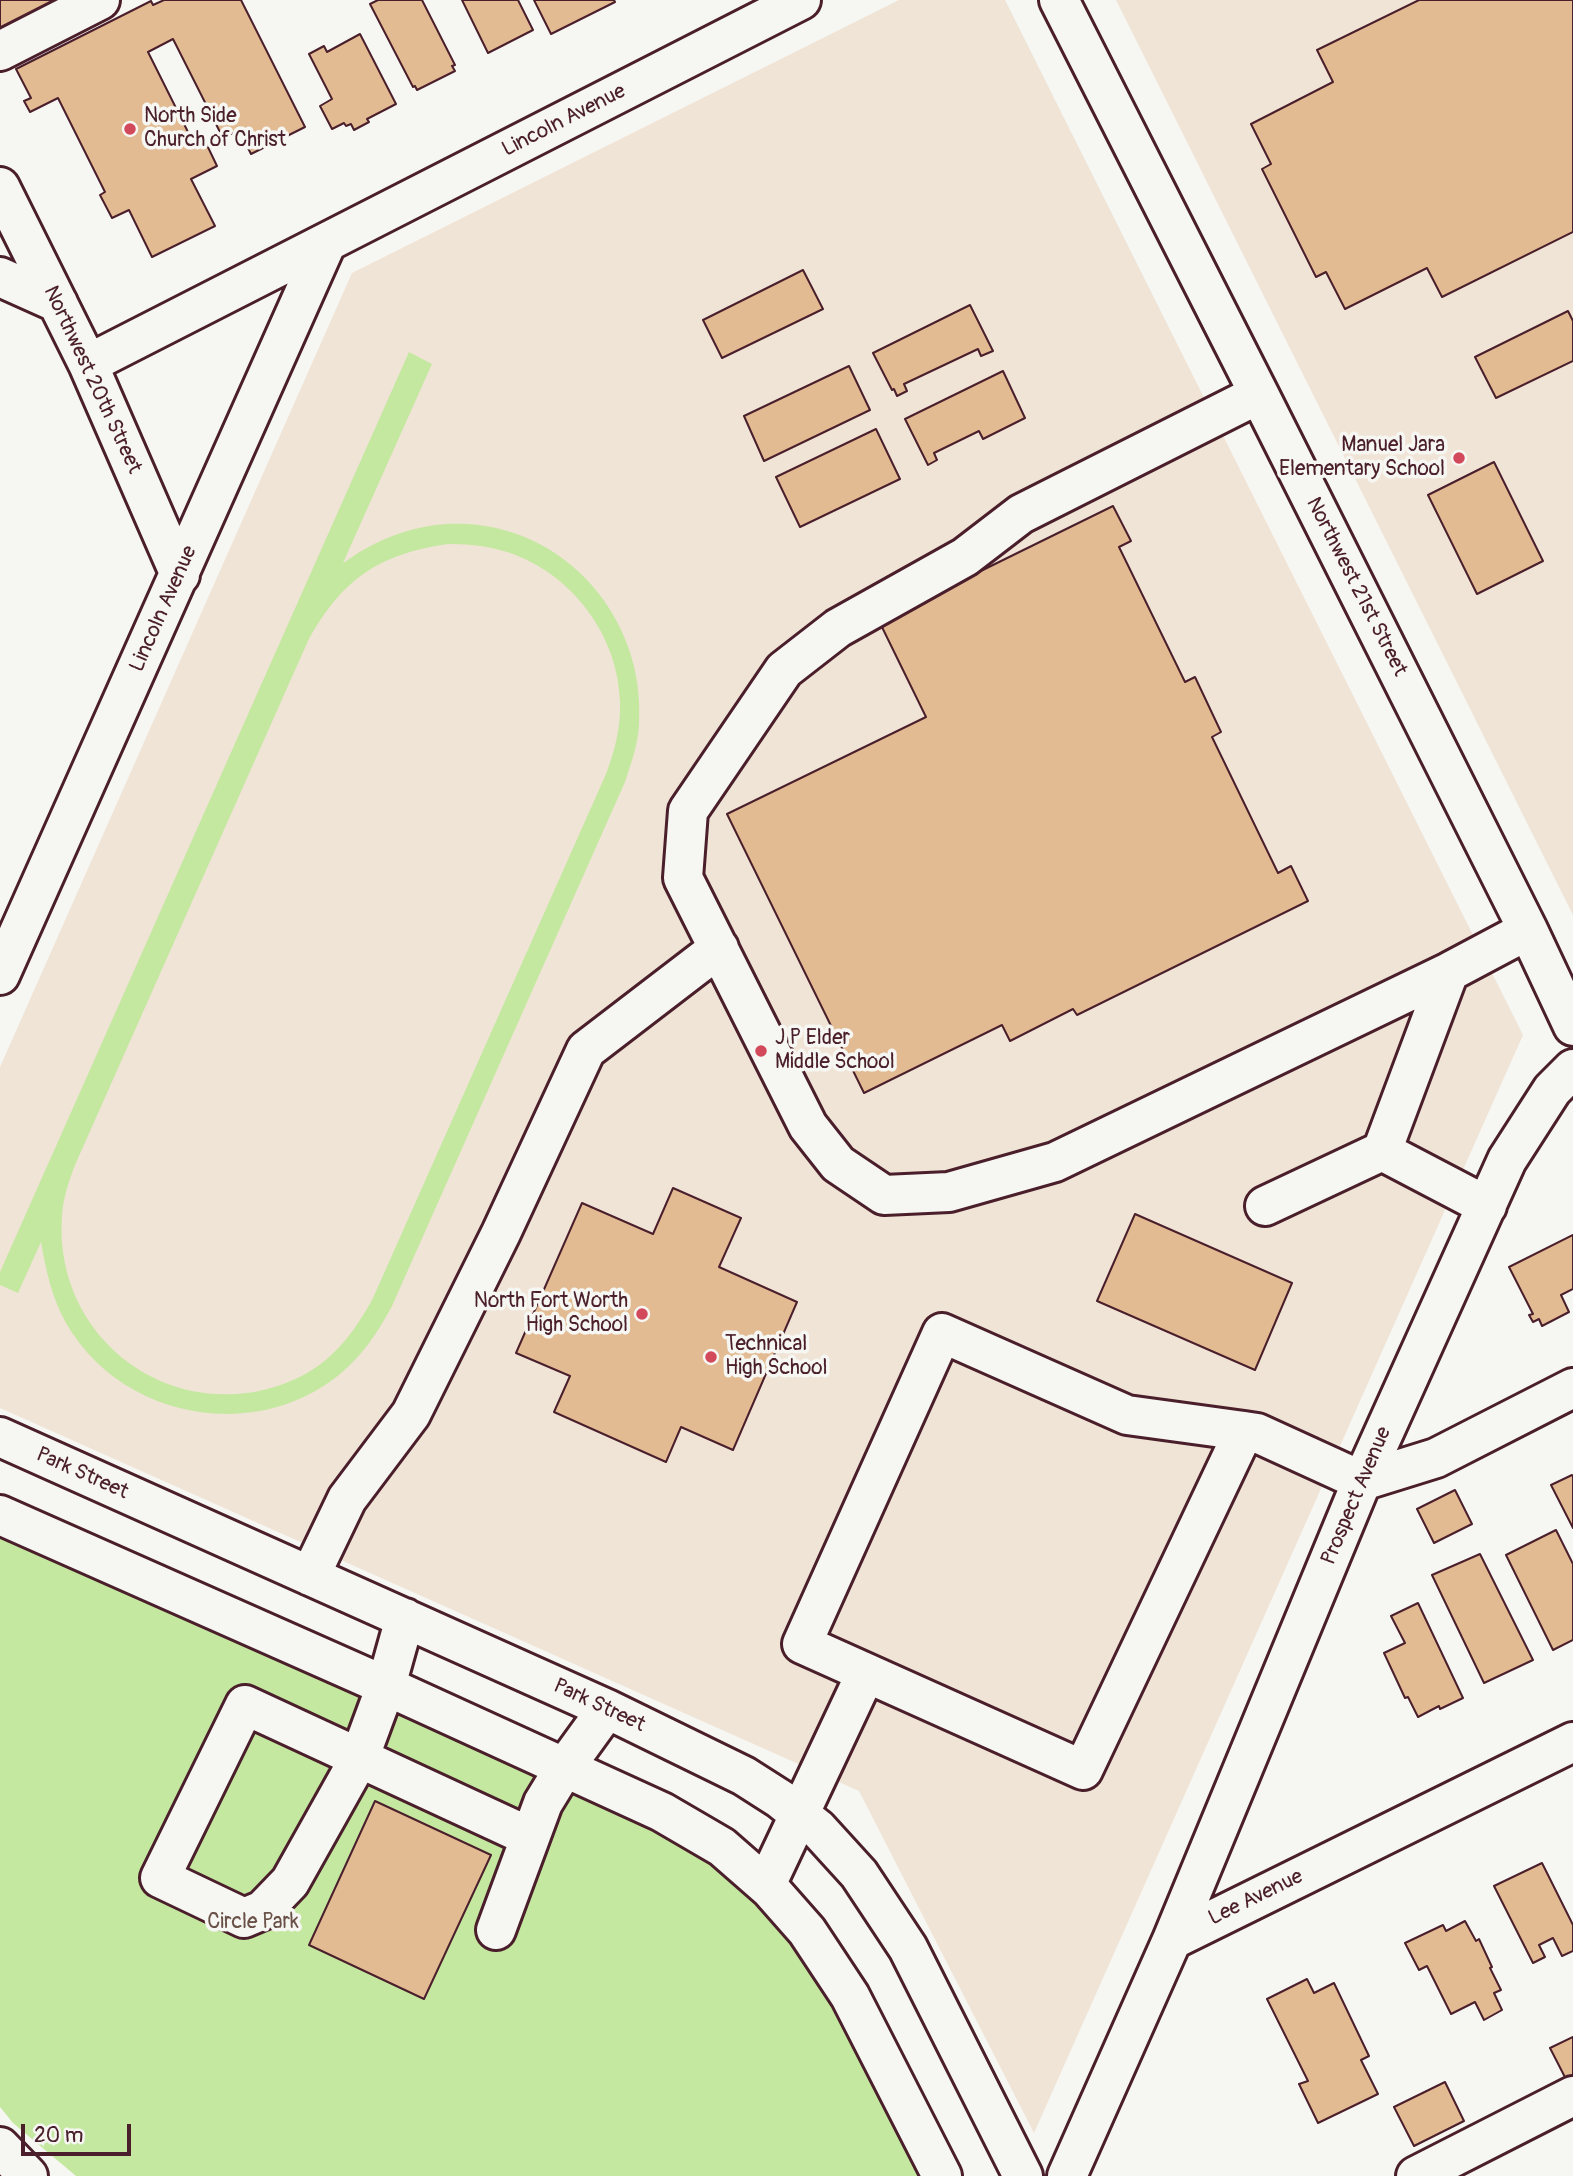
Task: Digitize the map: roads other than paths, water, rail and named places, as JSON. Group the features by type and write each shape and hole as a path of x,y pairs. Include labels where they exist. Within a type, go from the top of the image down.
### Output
{"street":[{"path":"0,51 100,0"},
{"name":"Lincoln Avenue","path":"88,364 801,0"},
{"name":"Northwest 21st Street","path":"1059,0 1528,930 1573,1026"},
{"name":"Northwest 20th Street","path":"0,187 88,364 180,575"},
{"name":"Lincoln Avenue","path":"0,975 327,242"},
{"path":"0,277 58,303"},
{"path":"1259,394 1021,514 965,557 838,628 784,670 688,811 683,878 808,1126 838,1164 884,1195 949,1192 1055,1162 1450,972 1528,930"},
{"path":"310,1576 347,1499 411,1415 501,1233 586,1050 719,948"},
{"path":"1265,1206 1382,1151 1450,972"},
{"name":"Prospect Avenue","path":"1172,1940 1362,1481 1507,1160 1552,1090 1573,1069"},
{"path":"1382,1151 1487,1206"},
{"path":"1244,1431 1083,1770 802,1644 942,1334 1127,1415 1244,1431 1257,1433 1362,1481 1436,1458 1573,1388"},
{"name":"Park Street","path":"0,1437 607,1709 744,1776 780,1799 818,1829 859,1874 908,1948 1023,2176"},
{"path":"0,1515 663,1812 722,1847 766,1885 807,1931 850,1996 942,2176"},
{"path":"405,1618 386,1686 359,1759 290,1882 263,1910 244,1918 160,1878 244,1705 359,1759 530,1837"},
{"path":"766,1885 866,1673"},
{"path":"496,1930 543,1803 607,1709"},
{"name":"Lee Avenue","path":"1172,1940 1573,1742"},
{"path":"1067,2176 1172,1940"},
{"path":"1416,2176 1573,2096"},
{"path":"0,2147 28,2176"}],"place":[{"name":"North Side Church of Christ","path":"130,129"},
{"name":"Manuel Jara Elementary School","path":"1459,458"},
{"name":"J P Elder Middle School","path":"761,1051"},
{"name":"North Fort Worth High School","path":"642,1314"},
{"name":"Technical High School","path":"711,1357"}],"park label":[{"name":"Circle Park","path":"253,1923"}]}
